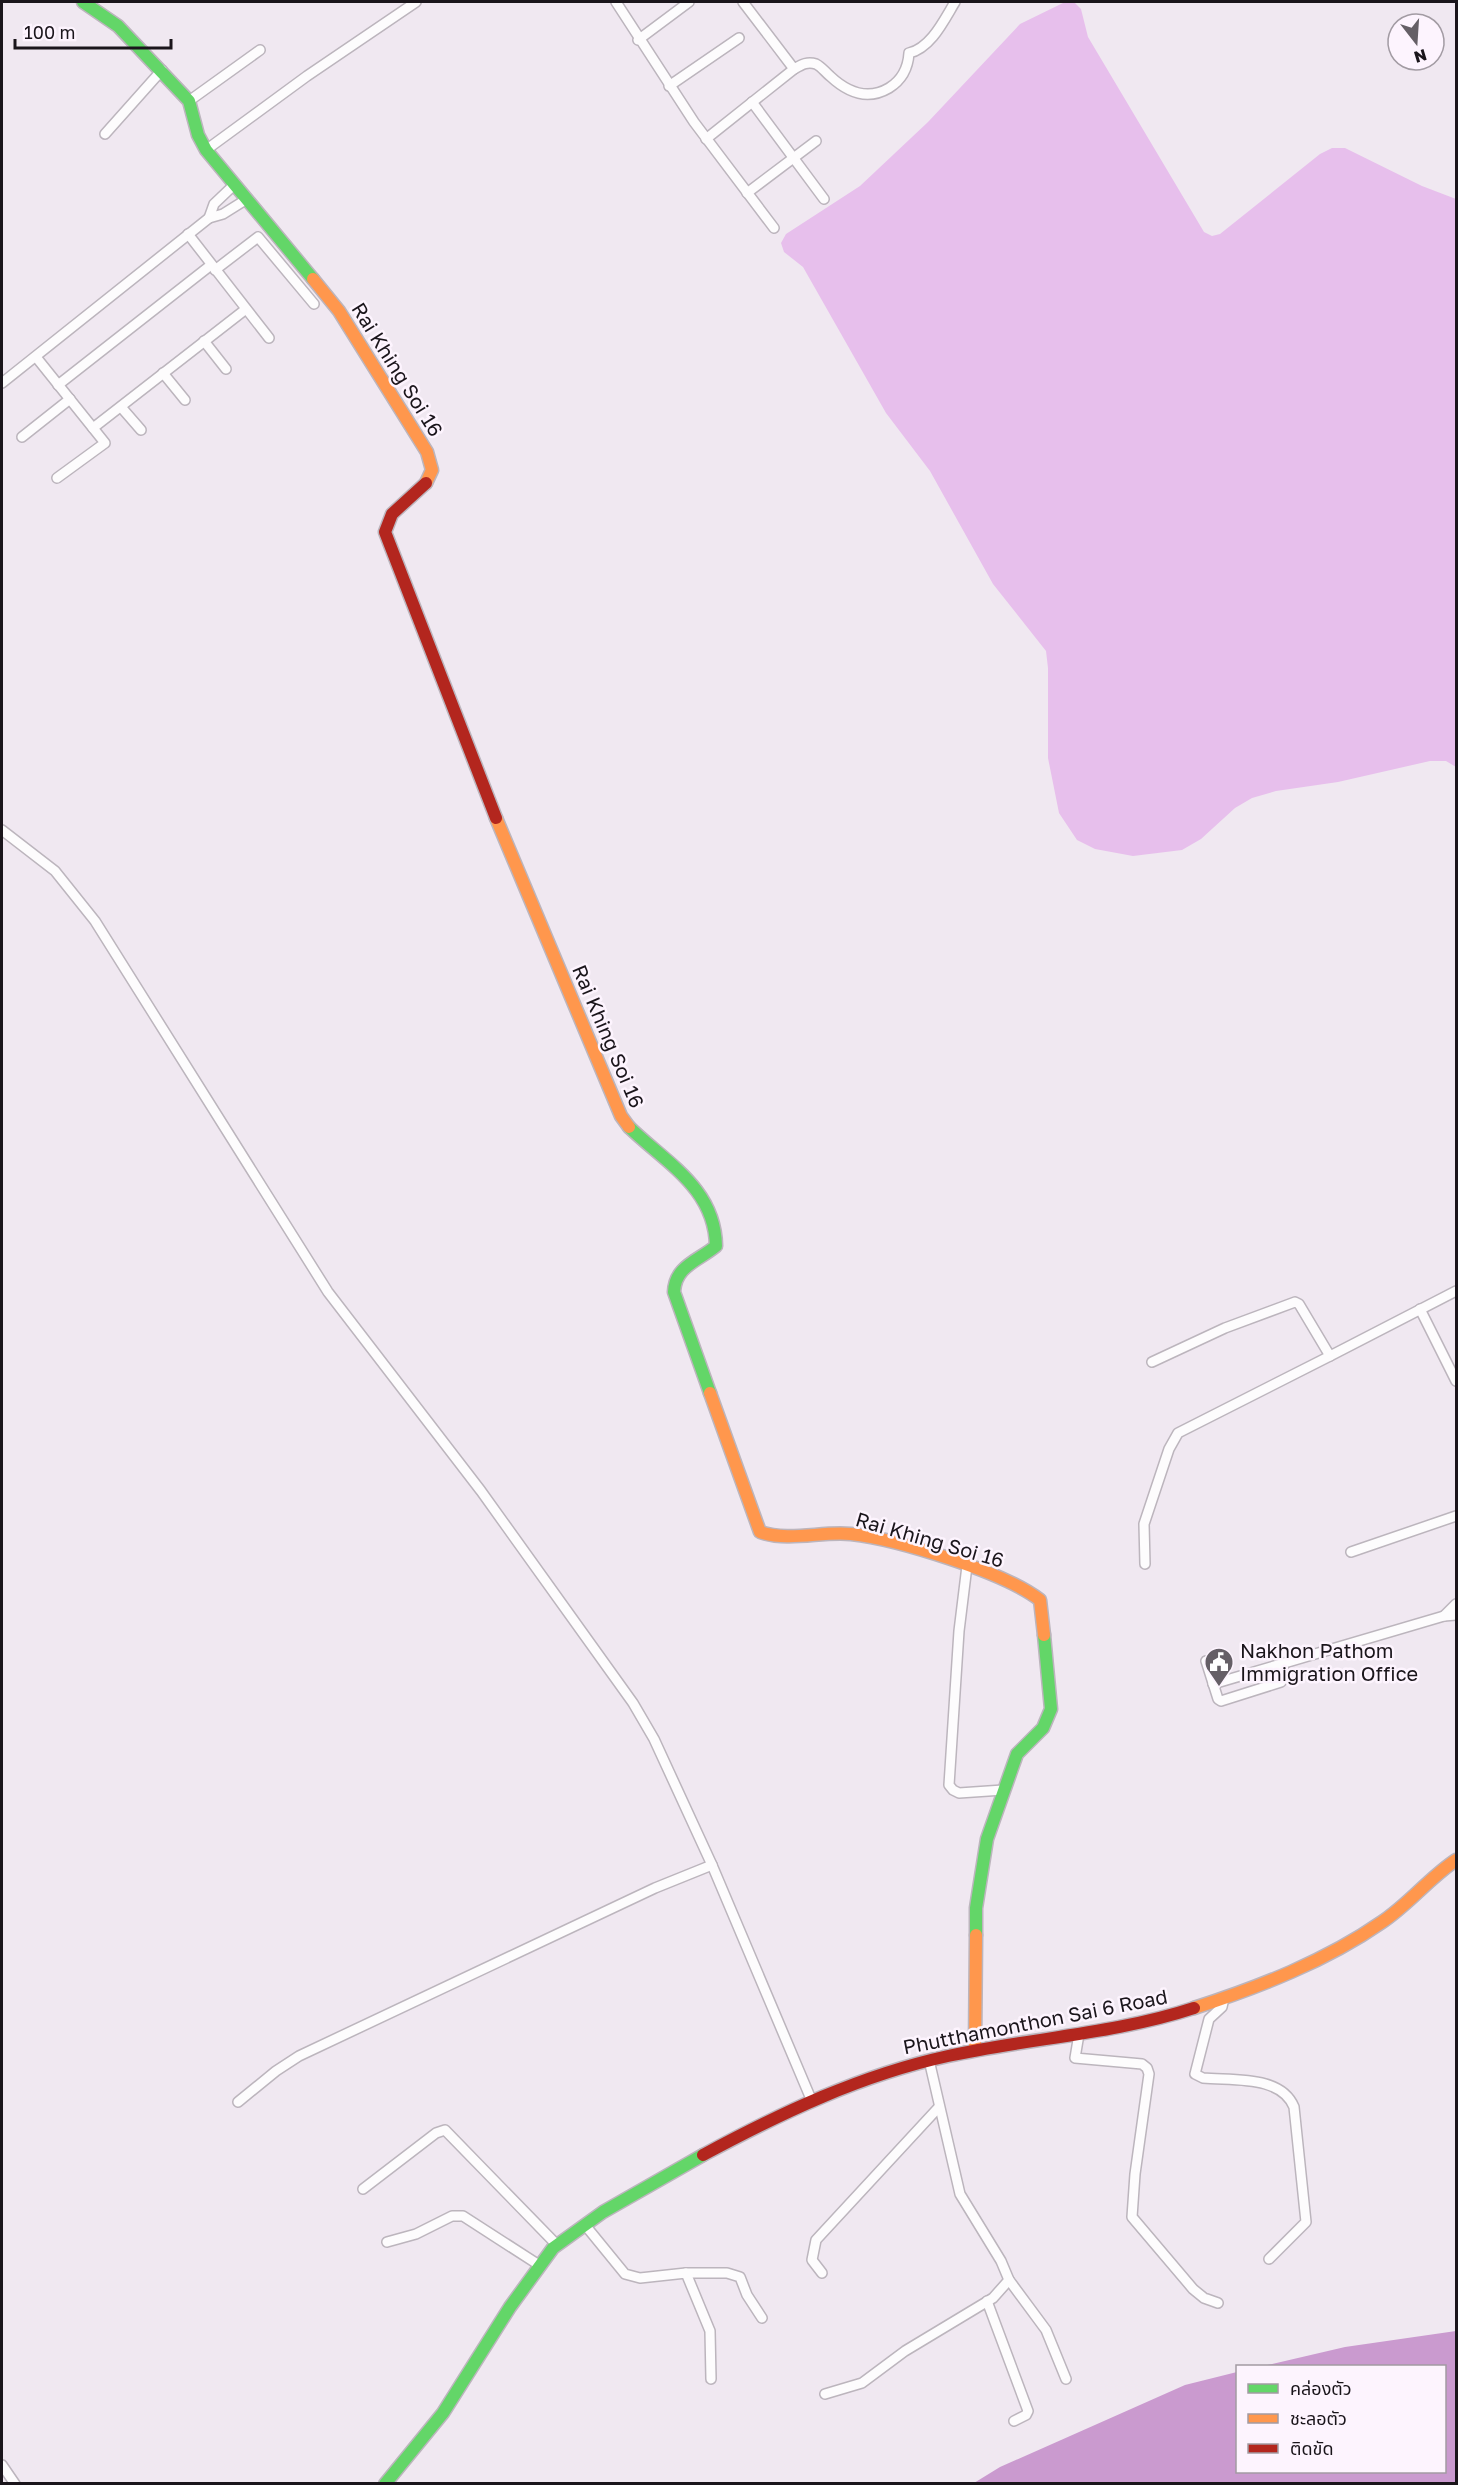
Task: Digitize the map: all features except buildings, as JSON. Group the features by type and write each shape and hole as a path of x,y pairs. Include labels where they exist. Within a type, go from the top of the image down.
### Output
{"street":[{"name":"Rai Khing Soi 16","path":"83,2 118,26 189,101 198,135 206,150 339,310 427,452 432,470 424,486 388,518 385,532 417,609 485,790 621,1116 629,1127 693,1184 703,1197 712,1216 716,1246 709,1253 678,1270 673,1281 760,1532 773,1536 852,1534 967,1566 1036,1595 1041,1604 1051,1709 1043,1728 1017,1754 987,1839 976,1908 975,2050"},
{"path":"206,150 307,76 416,2"},
{"path":"616,2 638,40 706,139 774,228"},
{"path":"638,40 689,2"},
{"path":"743,2 794,69"},
{"path":"706,139 804,63 817,65 851,91 867,95 881,92 902,76 909,53 918,51 929,40 955,2"},
{"path":"669,86 739,38"},
{"path":"189,101 260,50"},
{"path":"105,134 162,70"},
{"path":"752,102 824,199"},
{"path":"747,193 816,141"},
{"path":"209,218 214,204 235,184"},
{"path":"2,383 209,218 230,211 247,199"},
{"path":"188,234 269,338"},
{"path":"58,385 213,267 258,237 314,304"},
{"path":"93,428 246,309"},
{"path":"204,341 226,369"},
{"path":"36,357 105,442 57,478"},
{"path":"164,373 185,400"},
{"path":"22,437 70,399"},
{"path":"121,407 141,430"},
{"path":"2,830 55,871 95,921 328,1292 482,1491 633,1703 654,1739 712,1865 811,2099"},
{"path":"1145,1564 1144,1524 1169,1449 1178,1433 1456,1291"},
{"path":"1152,1362 1225,1328 1295,1302 1299,1304 1330,1356"},
{"path":"1420,1309 1456,1381"},
{"path":"1351,1552 1456,1516"},
{"path":"967,1566 959,1631 949,1785 959,1793 1003,1790"},
{"path":"1444,1616 1456,1604"},
{"path":"1213,1684 1444,1616 1456,1615"},
{"path":"1206,1661 1221,1701 1281,1682 1284,1678 1283,1664"},
{"name":"Phutthamonthon Sai 6 Road","path":"385,2484 450,2403 519,2293 557,2246 585,2225 727,2142 811,2099 864,2079 928,2060 975,2050 1142,2024 1221,1999 1299,1966 1372,1929 1416,1897 1440,1872 1456,1860"},
{"path":"238,2102 276,2071 299,2056 655,1888 712,1865"},
{"path":"1221,1999 1222,2007 1209,2019 1195,2074 1203,2078 1268,2084 1282,2089 1289,2096 1294,2108 1306,2222 1269,2259"},
{"path":"1079,2034 1076,2058 1142,2064 1147,2068 1149,2074 1135,2174 1132,2217 1136,2225 1193,2289 1204,2298 1218,2303"},
{"path":"928,2060 960,2194 1010,2280 1046,2330 1066,2379"},
{"path":"822,2273 812,2260 816,2240 939,2107"},
{"path":"363,2189 436,2133 445,2130 557,2246"},
{"path":"387,2242 416,2234 452,2216 463,2216 536,2270"},
{"path":"585,2225 625,2274 640,2278 686,2272 727,2273 740,2277 747,2295 762,2318"},
{"path":"686,2272 710,2331 711,2379"},
{"path":"825,2394 862,2383 905,2351 987,2301 1010,2280"},
{"path":"987,2301 1028,2411 1026,2415 1014,2421"},
{"path":"2,2465 15,2484"}],"shaded area":[{"path":"1074,2 1081,9 1088,37 1204,232 1212,236 1220,234 1320,154 1332,148 1345,148 1422,186 1456,199 1456,767 1446,761 1430,761 1338,782 1276,791 1252,798 1235,808 1201,839 1182,850 1133,856 1095,849 1077,840 1059,813 1048,758 1046,651 993,584 930,471 886,413 803,267 784,252 781,243 786,234 860,186 928,122 1020,24 1063,3"},
{"path":"1456,2331 1456,2483 974,2483 1000,2467 1185,2385 1236,2372 1236,2473 1446,2473 1446,2365 1267,2365 1345,2347"}],"traffic: fast":[{"path":"83,2 118,26 189,101 198,135 206,150 313,279"},
{"path":"629,1127 673,1165 698,1192 713,1226 716,1246 683,1270 675,1283 674,1292 710,1393"},
{"path":"976,1935 976,1908 987,1839 1017,1754 1043,1728 1051,1709 1044,1635"},
{"path":"385,2484 443,2413 510,2307 553,2248 603,2212 703,2155"}],"traffic: slow":[{"path":"313,279 339,311 427,452 432,470 426,483"},
{"path":"496,818 621,1116 629,1127"},
{"path":"710,1393 760,1532 783,1536 840,1533 871,1537 895,1542 977,1568 1023,1589 1040,1600 1044,1635"},
{"path":"1194,2008 1267,1982 1338,1949 1392,1915 1456,1860"},
{"path":"975,2050 976,1935"}],"traffic: jam":[{"path":"426,483 392,514 385,532 496,818"},
{"path":"703,2155 762,2124 822,2097 916,2064 979,2050 1134,2024 1194,2008"}],"place":[{"name":"Nakhon Pathom Immigration Office","path":"1219,1688"}]}
